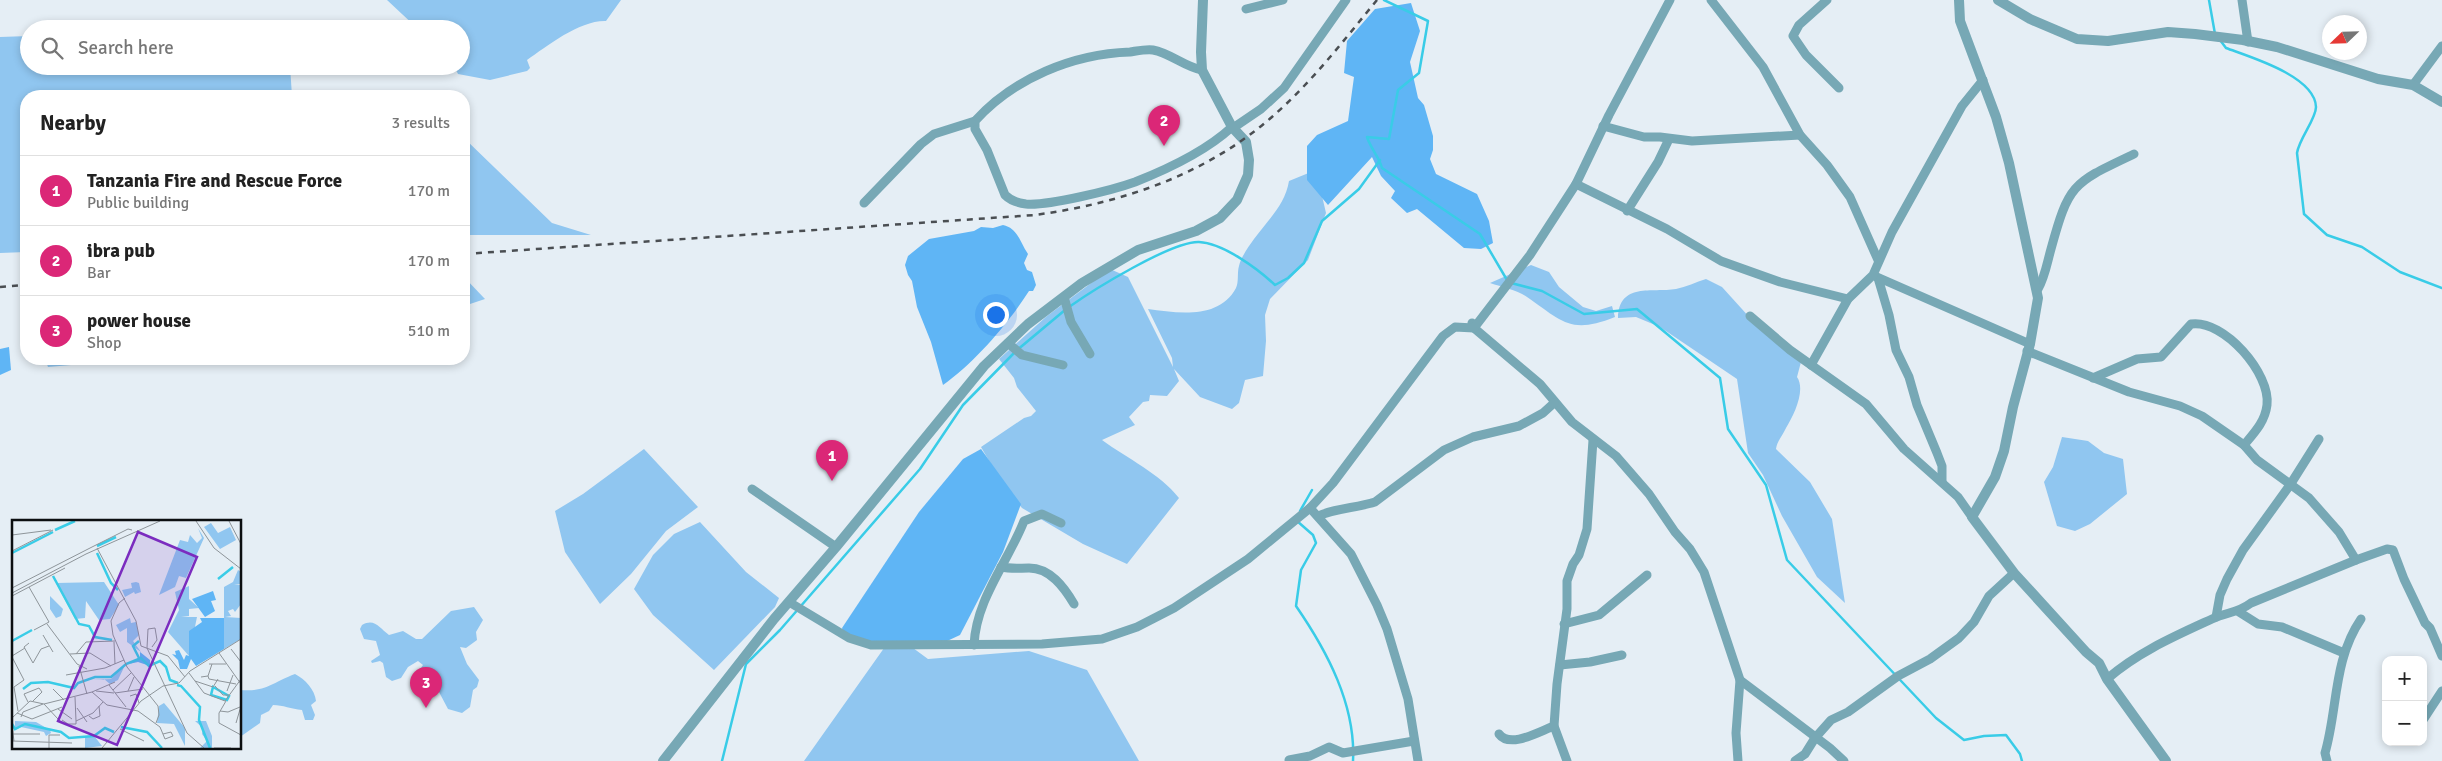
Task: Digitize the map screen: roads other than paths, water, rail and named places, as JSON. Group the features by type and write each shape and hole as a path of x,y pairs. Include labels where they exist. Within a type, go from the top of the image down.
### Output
{"street":[{"path":"663,761 729,675 965,388 1008,343 1064,296 1122,258 1138,250 1196,231 1220,218 1237,200 1248,175 1249,160 1246,142 1233,127 1202,70 1203,0"},
{"path":"1246,9 1283,0"},
{"path":"975,121 976,129 988,150 1005,195 1010,200 1026,204 1091,194 1135,182 1206,146 1261,109 1284,88 1346,0"},
{"path":"789,602 849,638 871,645 1042,644 1116,636 1174,608 1224,577 1310,508 1333,483 1443,336 1456,327 1473,325 1530,255 1576,184 1603,126 1670,0"},
{"path":"1711,0 1763,67 1800,135 1827,165 1850,197 1878,260"},
{"path":"1827,0 1799,25 1793,36 1806,55 1839,88"},
{"path":"1959,0 1960,21 1996,117 2009,163 2025,244 2038,289 2038,308 2004,451 1995,477 1972,517"},
{"path":"1998,0 2062,35 2077,39 2108,41 2168,32 2216,36 2277,47 2378,79 2413,86 2442,102"},
{"path":"2242,0 2248,42"},
{"path":"2413,86 2442,46"},
{"path":"864,203 873,192 934,134 975,121 998,100 1037,74 1094,55 1153,50 1191,68 1202,70"},
{"path":"1942,481 1942,466 1938,453 1896,350 1889,315 1875,276 1878,260 1962,106 1982,80"},
{"path":"1603,126 1644,137 1715,142 1800,135"},
{"path":"1627,211 1670,139"},
{"path":"2038,289 2045,271 2058,222 2075,188 2091,174 2134,154"},
{"path":"1576,184 1627,211 1667,229 1721,261 1780,282 1848,299"},
{"path":"1811,365 1848,299 1875,276"},
{"path":"1875,276 2093,378 2129,392 2180,406 2202,416 2244,445 2257,460 2308,498 2329,519 2347,542 2356,560"},
{"path":"1064,296 1071,322 1090,354"},
{"path":"1750,316 1790,350 1866,404 1904,449 1958,497 2014,573 2086,652 2099,663 2107,679 2166,761"},
{"path":"2093,378 2136,359 2161,357 2191,324 2203,325 2217,331 2227,336 2242,350 2257,371 2266,398 2262,422 2244,445"},
{"path":"1473,325 1540,384 1554,403 1593,440 1603,445 1630,471 1695,557 1704,572 1740,680 1736,733 1738,761"},
{"path":"1008,343 1022,355 1064,365"},
{"path":"1318,516 1330,510 1362,506 1375,502 1444,450 1473,437 1519,426 1554,403"},
{"path":"2216,617 2220,595 2227,579 2319,439"},
{"path":"1567,761 1554,726 1569,574 1579,555 1587,529 1593,440"},
{"path":"752,489 836,547"},
{"path":"1310,508 1351,554 1380,613 1408,699 1418,761"},
{"path":"974,645 974,630 980,613 1024,521 1042,514 1061,523"},
{"path":"2107,679 2138,655 2216,617 2239,612 2251,603 2387,549 2393,550 2404,579 2425,623 2430,628 2442,656"},
{"path":"1001,567 1030,568 1044,572 1059,582 1074,604"},
{"path":"1795,761 1805,754 1815,738 1831,720 1848,712 1898,676 1930,659 1959,638 1978,615 1989,596 2014,573"},
{"path":"1564,624 1599,615 1647,576"},
{"path":"2239,612 2258,624 2282,628 2344,653"},
{"path":"2327,761 2325,753 2333,702 2344,653 2361,620"},
{"path":"1560,665 1590,662 1622,654"},
{"path":"1740,680 1844,761"},
{"path":"2427,714 2442,691"},
{"path":"1499,734 1502,737 1513,740 1554,726"},
{"path":"1289,760 1310,756 1329,747 1340,753 1414,741"}],"waterway":[{"path":"1384,0 1428,21 1419,73 1398,90 1389,139 1367,137 1382,168 1480,234 1507,280"},
{"path":"2209,0 2215,34"},
{"path":"2220,40 2226,48 2280,69 2305,86 2313,96 2316,107 2315,112 2297,153 2304,214 2327,235 2362,247 2400,272 2442,288"},
{"path":"1069,307 1152,258 1171,249 1199,242 1219,247 1240,258 1275,285 1288,278 1304,263 1322,221 1359,189 1380,160"},
{"path":"1511,283 1542,291 1584,314 1637,309 1720,378 1728,429 1766,485 1787,560 1936,718 1964,740 1984,736 2006,735 2020,754 2022,761"},
{"path":"722,761 746,664 780,630 920,469 963,405 1016,351 1065,310"},
{"path":"1300,511 1312,490"},
{"path":"1297,521 1313,535 1316,543 1301,570 1296,606 1318,641 1337,679 1350,719 1353,761"}],"railway":[{"path":"470,254 1035,215 1099,203 1162,183 1220,155 1247,137 1273,116 1301,89 1377,0"},
{"path":"0,287 20,285"}],"place":[{"name":"ibra pub","path":"1164,146"},
{"name":"Tanzania Fire and Rescue Force","path":"832,481"},
{"name":"power house","path":"426,708"}]}
